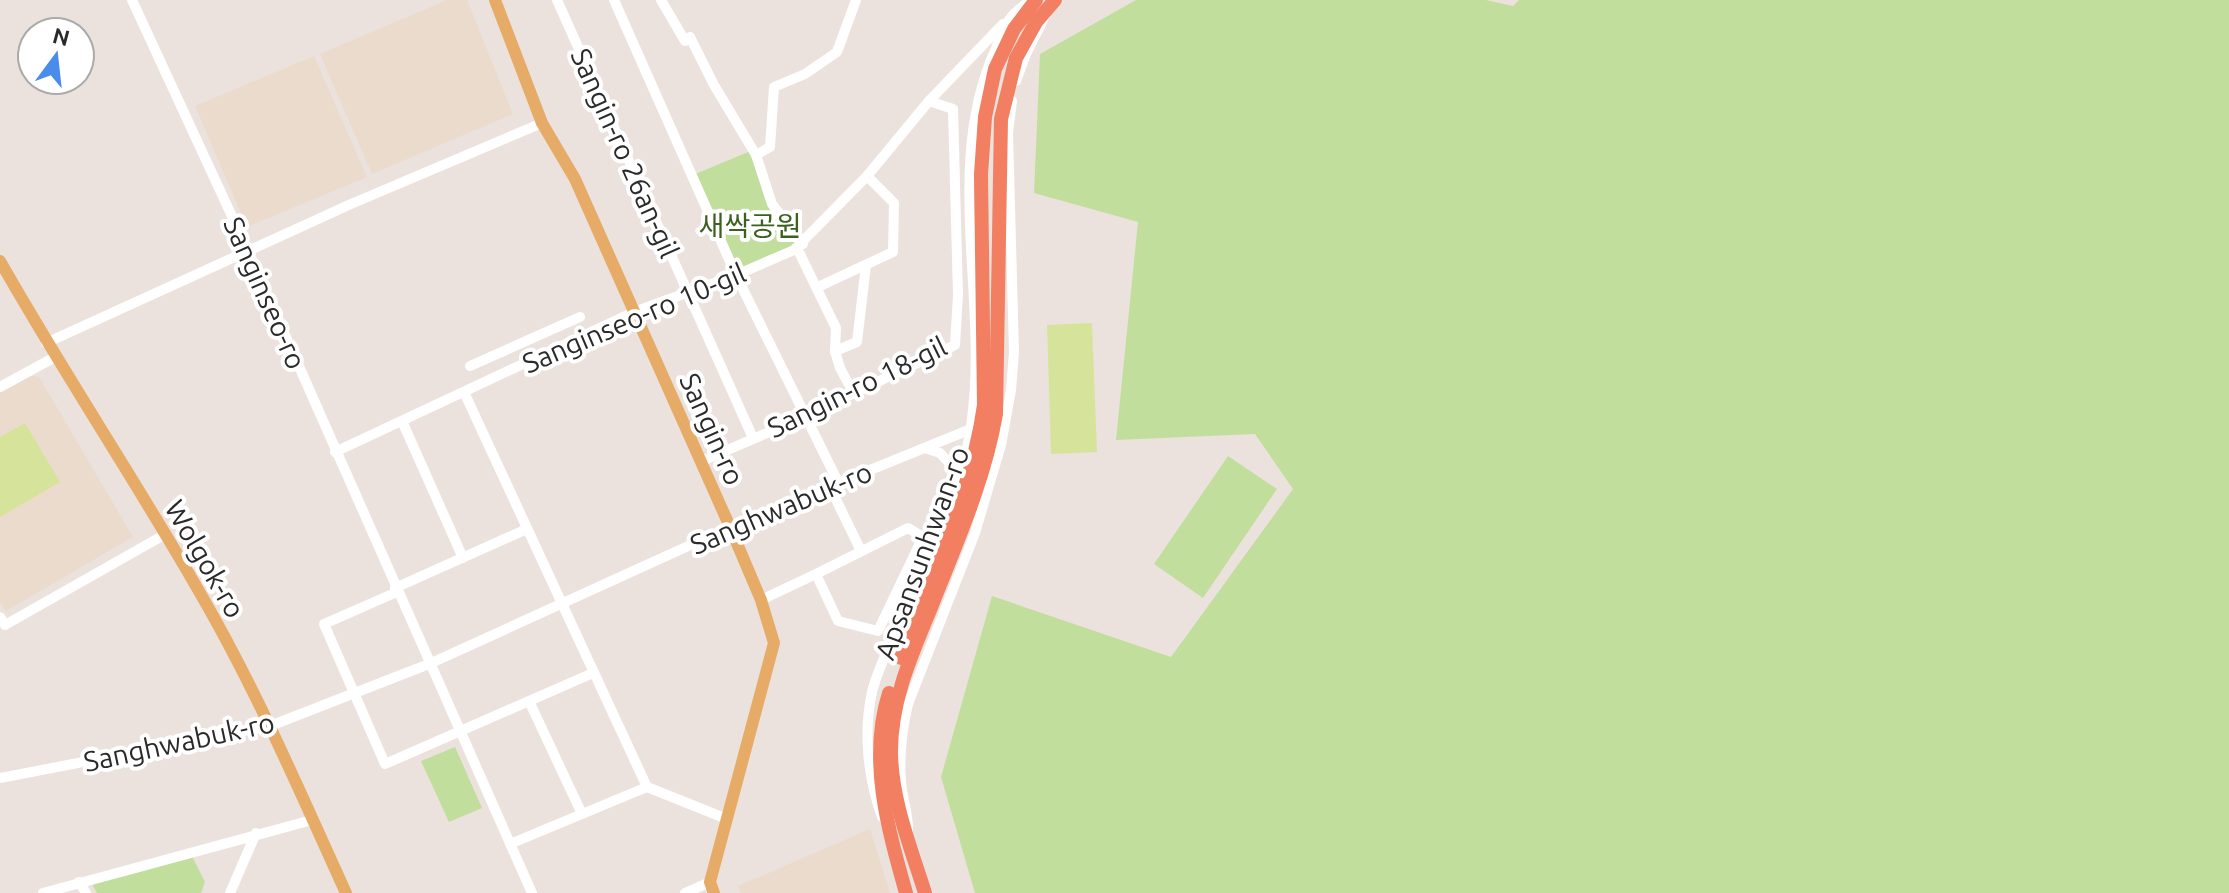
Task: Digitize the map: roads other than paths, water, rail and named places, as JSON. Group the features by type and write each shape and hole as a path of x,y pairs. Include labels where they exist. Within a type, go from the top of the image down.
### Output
{"highway":[{"name":"Apsansunhwan-ro","path":"925,893 894,782 891,751 896,701 983,472 996,414 990,304 1001,119 1016,58 1036,22 1043,1"},
{"name":"Apsansunhwan-ro","path":"906,893 883,799 881,735 887,700 972,503"}],"main road":[{"name":"Sangin-ro","path":"495,0 542,123 575,179 730,527 761,600 774,643 712,888"},
{"name":"Wolgok-ro","path":"0,262 46,343 201,594 270,726 346,893"}],"street":[{"name":"Sanginseo-ro","path":"132,0 248,251 532,893"},
{"name":"Sangin-ro 26an-gil","path":"557,0 753,438"},
{"path":"614,0 736,275 806,416 861,551"},
{"path":"661,0 685,41 690,37 714,85 756,155 772,204 800,246 836,328 835,351 854,394"},
{"path":"756,155 770,147 774,87 805,74 837,52 856,0"},
{"path":"972,503 1001,445 1014,361 1008,133 1010,110 1043,1"},
{"name":"Sanginseo-ro 10-gil","path":"335,452 634,312 736,275 800,246 867,176 929,101 1012,16 1043,1"},
{"path":"892,841 870,779 868,738 872,692 957,479 971,429 975,364 971,259 972,125 985,74 1012,16"},
{"name":"Sangin-ro 18-gil","path":"700,462 854,394 955,345 958,315 953,109 929,101"},
{"path":"46,343 351,204 542,123"},
{"path":"818,287 893,252 894,203 867,176"},
{"path":"835,351 857,342 866,265"},
{"path":"470,366 580,317"},
{"path":"0,387 55,357"},
{"path":"464,392 647,787 727,819"},
{"name":"Sanghwabuk-ro","path":"0,778 270,726 429,664 730,527 971,429 1004,419"},
{"path":"402,421 463,558"},
{"path":"925,448 940,453 957,479 974,484 982,492 972,503"},
{"path":"761,600 908,528 923,537 878,631 838,621 816,574"},
{"path":"527,529 324,624 385,764 593,673"},
{"path":"0,617 5,625 164,535"},
{"path":"529,701 582,814"},
{"path":"510,844 647,787"},
{"path":"43,893 312,820"},
{"path":"230,893 256,833"},
{"path":"79,882 86,893"},
{"path":"685,893 712,888"}],"park label":[{"name":"새싹공원","path":"750,226"}]}
